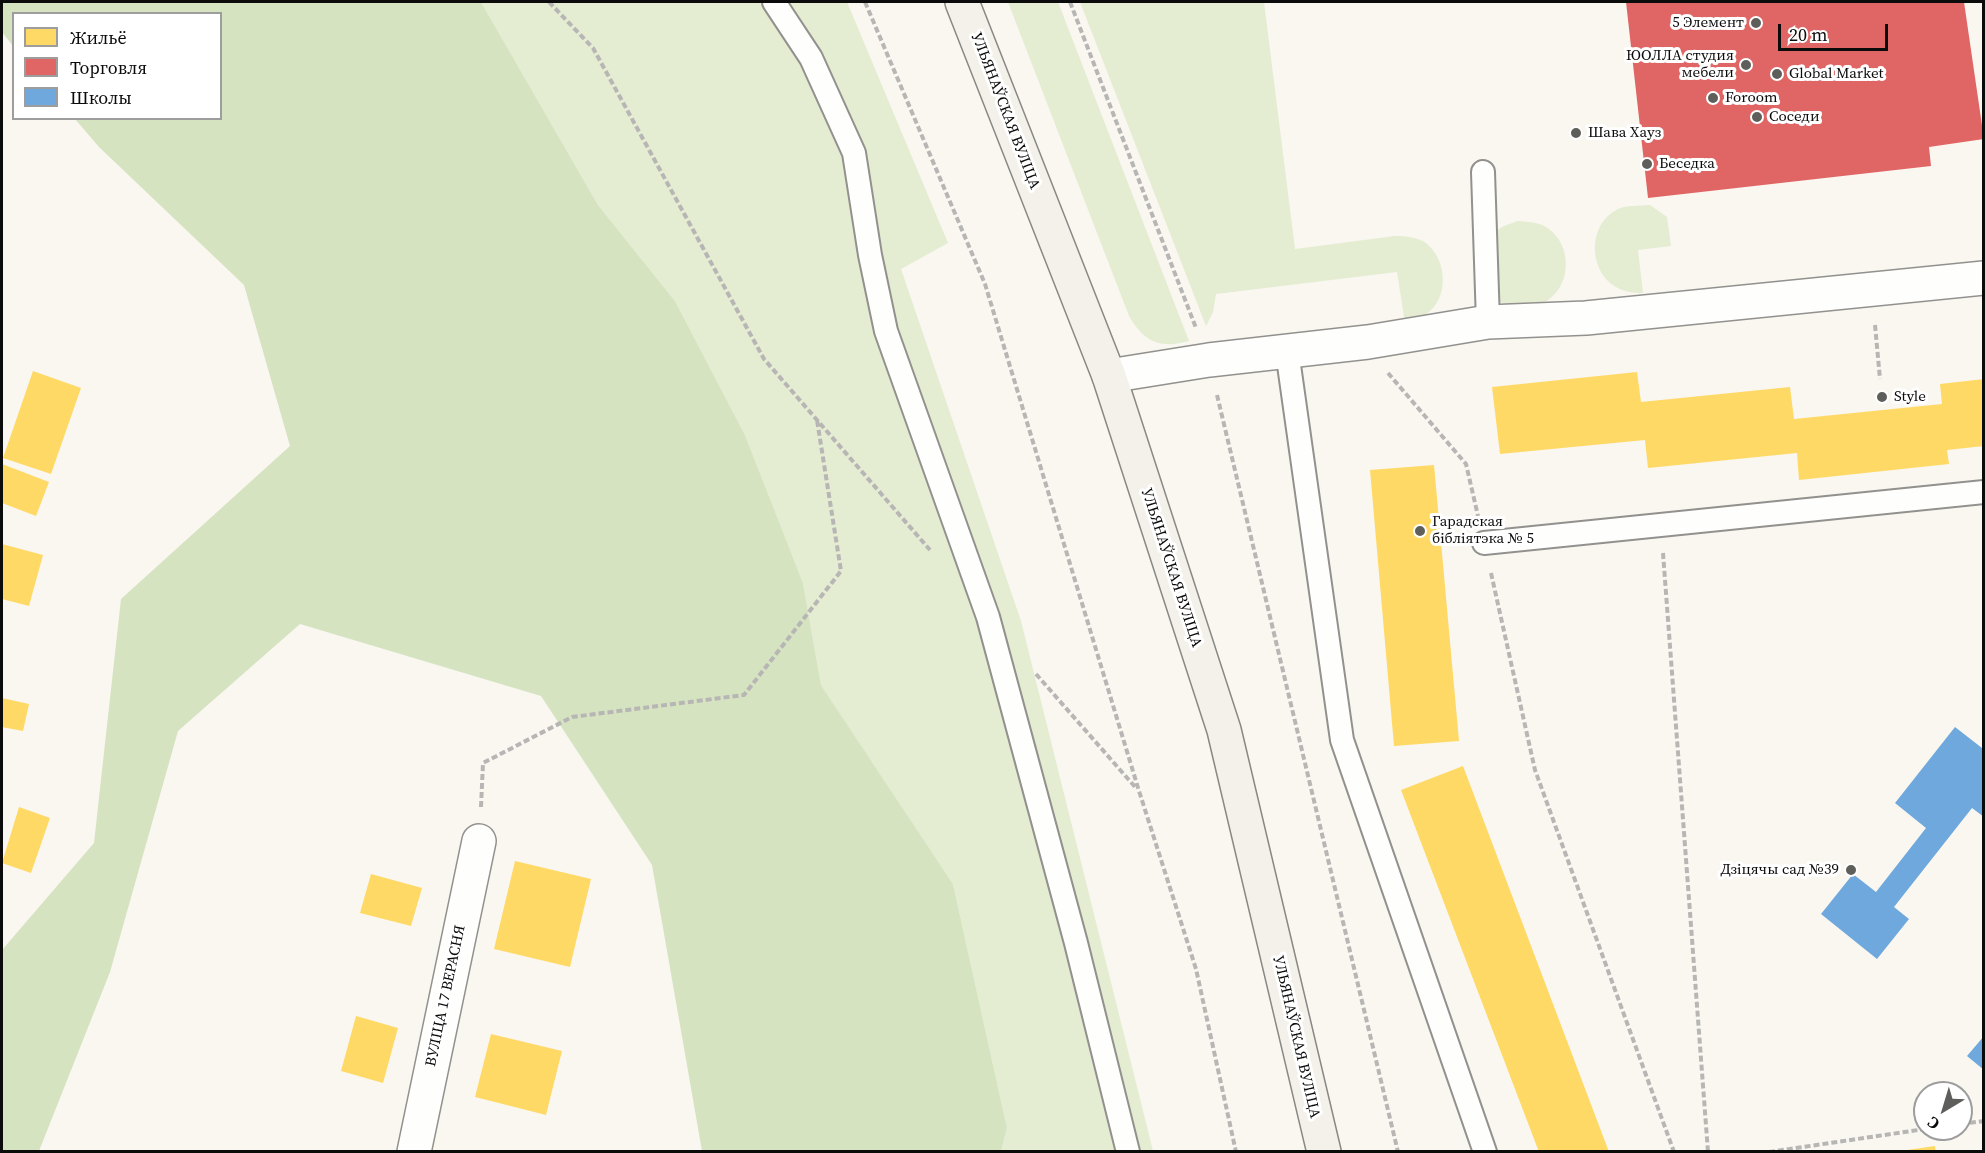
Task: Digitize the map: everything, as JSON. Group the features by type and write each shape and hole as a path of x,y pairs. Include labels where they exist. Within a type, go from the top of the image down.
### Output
{"main road":[{"name":"УЛЬЯНАЎСКАЯ ВУЛІЦА","path":"962,2 1109,376 1224,730 1324,1152"}],"street":[{"path":"1109,376 1209,360 1368,342 1488,322 1586,318 1983,278"},
{"name":"ВУЛІЦА 17 ВЕРАСНЯ","path":"414,1152 479,841"}],"lane":[{"path":"774,2 811,58 854,153 870,255 886,331 988,617 1076,943 1128,1152"},
{"path":"1483,172 1488,322"},
{"path":"1287,351 1342,740 1485,1152"},
{"path":"1484,543 1983,492"}],"path":[{"path":"549,2 593,48 764,359 934,554"},
{"path":"865,2 985,284 1139,791 1196,969 1236,1152"},
{"path":"1070,2 1209,360 1398,1152"},
{"path":"1875,321 1880,379"},
{"path":"1368,342 1383,368 1466,464 1535,770 1674,1152"},
{"path":"479,841 483,763 572,717 744,695 841,571 817,420"},
{"path":"1660,525 1708,1152"},
{"path":"1030,667 1139,791"},
{"path":"1769,1152 1913,1131"}],"green space":[{"path":"2,2 481,2 598,205 675,301 745,435 803,583 821,685 953,884 1007,1128 1001,1151 702,1151 652,865 541,696 300,624 178,731 110,972 39,1151 2,1151 2,950 94,843 121,599 290,446 244,285 99,147 76,120 222,120 222,12 12,12 12,45 2,32"},
{"path":"481,2 847,2 948,243 901,269 1021,621 1153,1151 1001,1151 1007,1128 953,884 821,685 803,583 745,435 675,301 598,205"},
{"path":"1008,2 1058,2 1189,341 1170,344 1154,341 1141,332 1129,316"},
{"path":"1080,2 1264,2 1295,249 1395,236 1423,241 1437,256 1443,275 1441,295 1430,311 1405,323 1397,272 1216,294 1213,312 1206,326"},
{"path":"1650,205 1667,217 1671,246 1638,250 1643,293 1626,291 1607,280 1600,270 1596,259 1596,236 1608,216 1618,209"},
{"path":"1518,221 1536,223 1546,227 1563,247 1566,259 1562,284 1555,294 1545,302 1525,307 1509,306 1489,294 1491,234"}],"building: Жильё":[{"path":"33,371 81,388 51,474 3,458"},
{"path":"1637,372 1641,402 1790,387 1794,419 1942,404 1940,384 1984,379 1984,446 1947,450 1949,464 1799,480 1797,453 1648,468 1645,440 1500,454 1492,387"},
{"path":"2,464 49,482 36,516 2,503"},
{"path":"1434,465 1459,741 1394,746 1370,470"},
{"path":"2,544 43,555 29,606 2,599"},
{"path":"2,698 29,704 23,731 2,727"},
{"path":"1463,766 1609,1152 1539,1152 1401,790"},
{"path":"19,807 50,818 31,873 2,863"},
{"path":"515,861 591,879 570,967 494,949"},
{"path":"371,874 422,888 411,926 360,913"},
{"path":"356,1016 398,1028 383,1083 341,1071"},
{"path":"491,1034 562,1051 546,1115 475,1097"},
{"path":"1935,1146 1936,1152 1907,1152 1907,1150"}],"building: Торговля":[{"name":"Global Market","path":"1626,2 1964,2 1984,139 1929,147 1931,166 1648,198"}],"building: Школы":[{"path":"1955,727 1982,748 1984,746 1984,817 1972,808 1894,907 1909,919 1877,959 1821,914 1853,874 1876,892 1926,828 1895,803"},
{"path":"1984,1036 1984,1070 1967,1056"}],"place":[{"name":"5 Элемент","path":"1756,23"},
{"name":"ЮОЛЛА студия мебели","path":"1746,65"},
{"name":"Global Market","path":"1777,74"},
{"name":"Foroom","path":"1713,98"},
{"name":"Соседи","path":"1757,117"},
{"name":"Шава Хауз","path":"1576,133"},
{"name":"Беседка","path":"1647,164"},
{"name":"Style","path":"1882,397"},
{"name":"Гарадская бібліятэка № 5","path":"1420,531"},
{"name":"Дзіцячы сад №39","path":"1851,870"}]}
